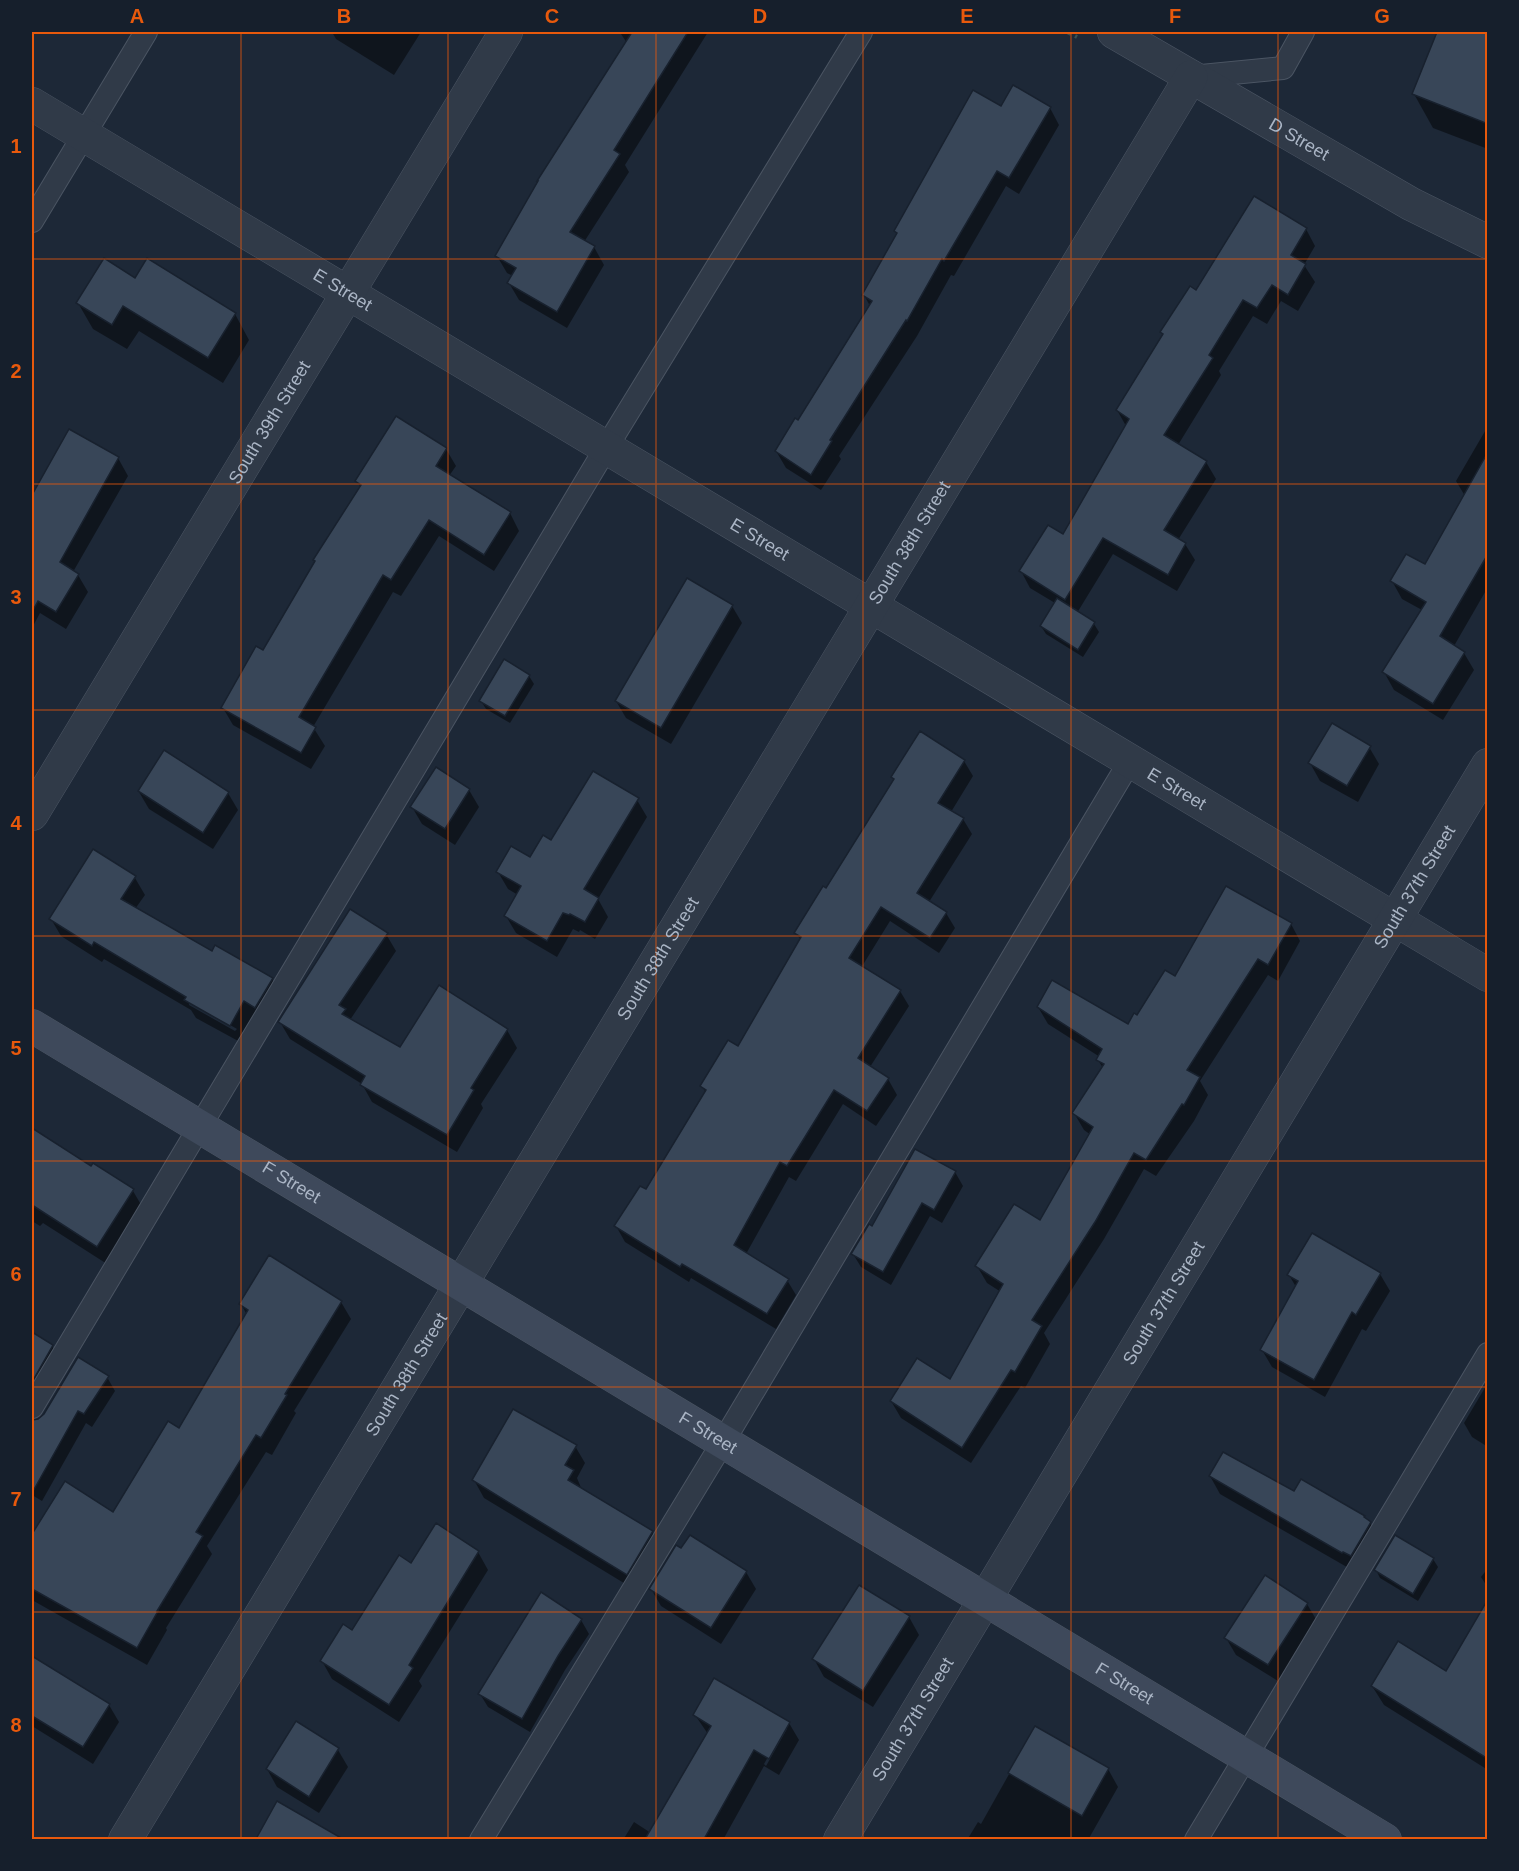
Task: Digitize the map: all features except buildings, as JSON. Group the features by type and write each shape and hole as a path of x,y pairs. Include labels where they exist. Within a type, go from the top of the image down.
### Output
{"main road":[{"name":"F Street","path":"32,1026 1385,1839"}],"street":[{"name":"South 39th Street","path":"32,814 506,32"},
{"name":"D Street","path":"1114,32 1411,204 1488,242"},
{"name":"South 38th Street","path":"125,1839 1191,77"},
{"name":"E Street","path":"32,104 1488,975"},
{"name":"South 37th Street","path":"840,1839 1488,765"}],"lane":[{"path":"32,221 146,32"},
{"path":"32,1407 606,448 861,32"},
{"path":"1191,77 1284,68 1303,32"},
{"path":"481,1839 723,1442 1130,761"},
{"path":"1196,1839 1488,1354"}]}
